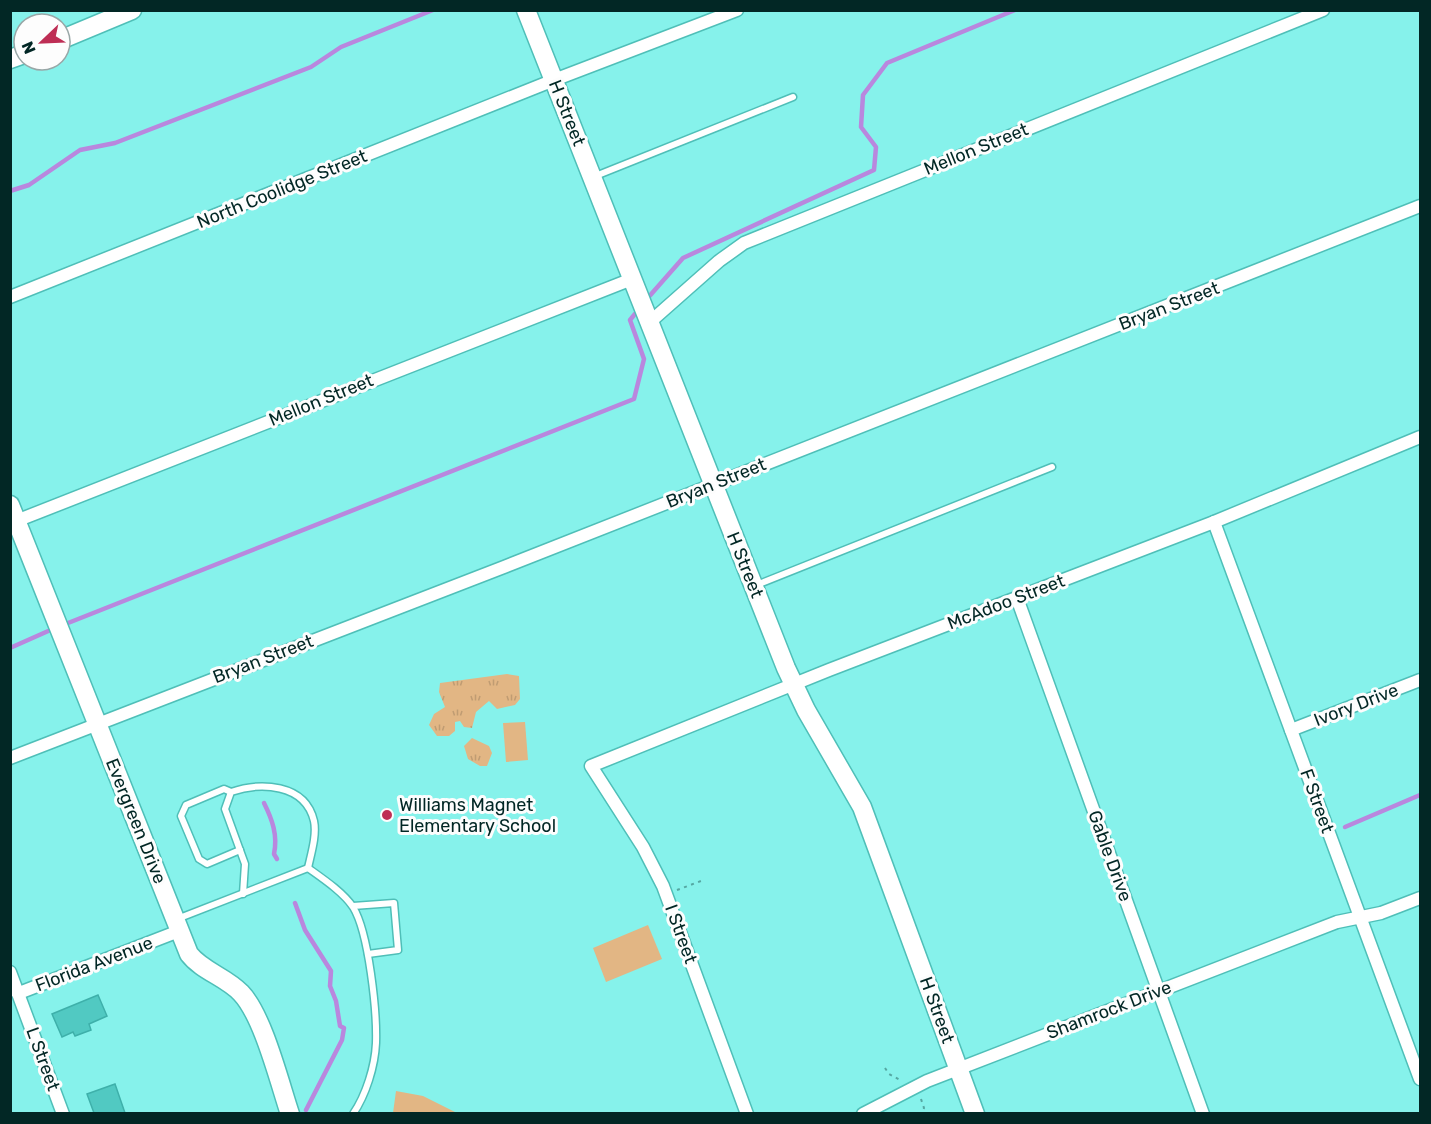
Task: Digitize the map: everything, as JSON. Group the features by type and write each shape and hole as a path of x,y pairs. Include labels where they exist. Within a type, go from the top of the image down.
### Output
{"street":[{"path":"72,35 132,10"},
{"name":"H Street","path":"526,10 753,587 806,710 862,807 975,1113"},
{"name":"North Coolidge Street","path":"10,297 554,80 737,10"},
{"name":"Mellon Street","path":"648,318 744,243 1323,10"},
{"name":"Bryan Street","path":"10,758 1420,206"},
{"name":"Mellon Street","path":"13,516 634,284"},
{"name":"McAdoo Street","path":"591,765 1214,522 1420,437"},
{"name":"Evergreen Drive","path":"13,516 65,637 176,926 193,959 231,983 248,1002 290,1113"},
{"name":"F Street","path":"1214,522 1420,1079"},
{"name":"Gable Drive","path":"1017,598 1203,1113"},
{"name":"Ivory Drive","path":"1291,730 1420,680"},
{"name":"I Street","path":"591,765 643,847 666,894 747,1113"},
{"name":"Shamrock Drive","path":"863,1113 905,1091 958,1068 1337,922 1360,918 1420,898"},
{"name":"Florida Avenue","path":"15,990 176,926"},
{"name":"L Street","path":"10,972 63,1113"}],"lane":[{"path":"592,177 793,97"},
{"path":"753,587 1052,467"},
{"path":"240,850 207,864 200,859 181,816 186,805 224,789 231,792 245,787 266,785 293,794 307,804 314,822 313,846 308,868"},
{"path":"231,792 225,809 245,864 243,894"},
{"path":"176,926 243,894 308,868"},
{"path":"308,868 352,906 363,930 368,954 376,1044 364,1093 353,1113"},
{"path":"352,906 394,903 398,951 368,954"}],"path":[{"path":"666,894 701,881"},
{"path":"885,1068 888,1074 900,1080 905,1091"}],"green space":[{"path":"507,674 519,676 520,699 515,705 497,709 489,701 476,712 472,728 464,727 460,721 455,722 455,731 449,736 437,736 429,725 434,714 445,707 439,692 440,683"},
{"path":"525,722 528,760 506,762 503,723"},
{"path":"472,738 489,746 492,753 487,766 480,766 468,759 464,746"},
{"path":"648,925 662,959 606,982 593,948"},
{"path":"396,1091 423,1096 457,1113 393,1113"}],"building":[{"path":"98,995 107,1016 89,1024 91,1030 75,1036 73,1032 62,1037 52,1014"},
{"path":"115,1084 125,1113 94,1113 87,1094"}],"waterway":[{"path":"10,191 29,185 80,150 115,143 311,67 341,47 433,10"},
{"path":"646,300 683,258 874,170 876,147 861,127 863,95 887,63 1015,10"},
{"path":"63,625 634,399 644,359 630,320 639,309"},
{"path":"10,648 55,628"},
{"path":"1345,827 1420,795"},
{"path":"264,803 274,827 274,854 277,859"},
{"path":"295,903 305,930 331,971 330,986 336,1001 340,1026 344,1028 342,1040 306,1110"}],"place":[{"name":"Williams Magnet Elementary School","path":"387,815"}]}
